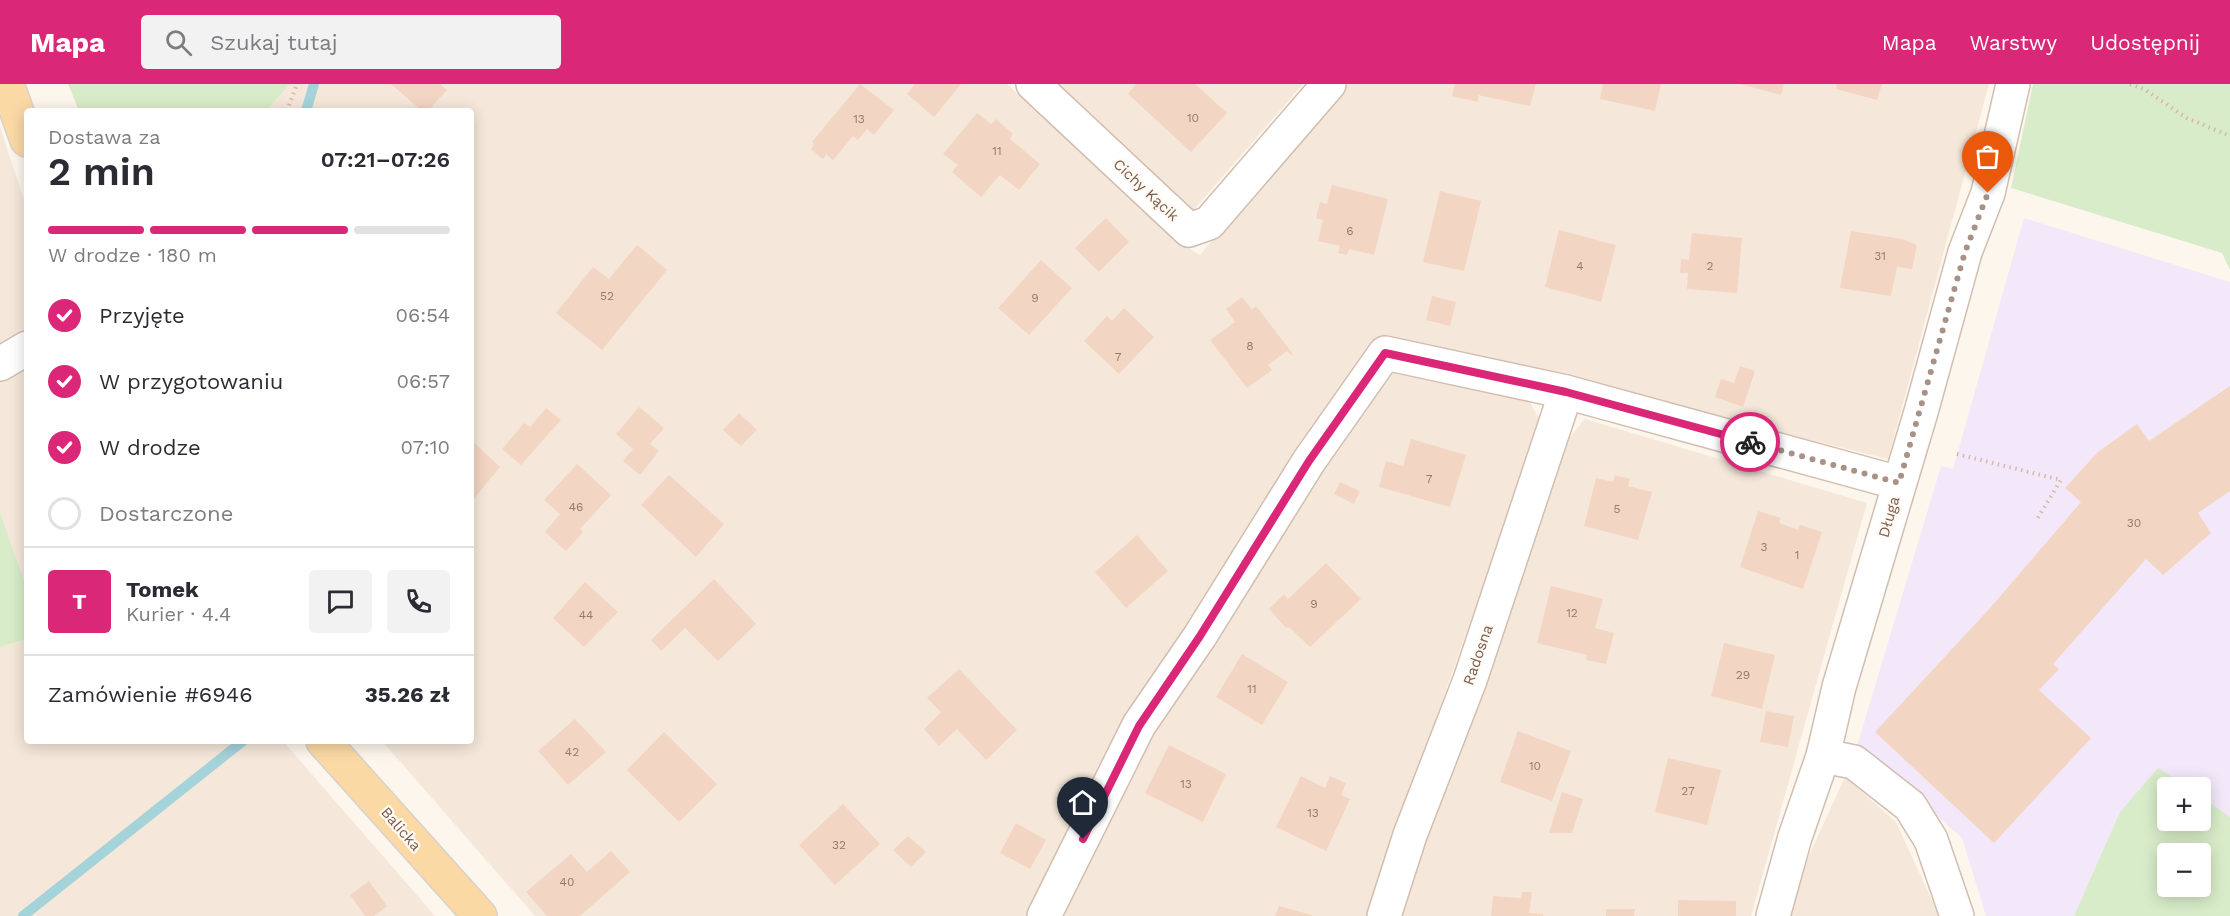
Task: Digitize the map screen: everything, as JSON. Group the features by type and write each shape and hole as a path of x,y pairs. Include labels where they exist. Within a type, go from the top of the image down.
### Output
{"main road":[{"path":"7,84 24,132"},
{"name":"Balicka","path":"326,744 480,916"}],"street":[{"name":"Cichy Kącik","path":"1033,84 1189,230 1209,223 1329,84"},
{"name":"Długa","path":"1773,916 1795,837 1823,756 1839,687 1965,252 1988,193 2013,84"},
{"path":"0,364 24,350"},
{"path":"1044,916 1139,726 1200,636 1309,461 1385,353 1566,392 1899,483"},
{"name":"Radosna","path":"1384,916 1410,835 1470,680 1566,392"},
{"path":"1823,756 1854,762 1910,806 1931,840 1957,916"}],"path":[{"path":"288,108 297,84"},
{"path":"2130,84 2144,89 2187,118 2230,136"},
{"path":"1957,454 2061,480 2037,519"}],"shaded area":[{"path":"290,84 1007,84 1174,239 1200,255 1348,84 1989,84 1888,459 1396,338 1355,366 1139,704 1031,916 535,916 385,744 474,744 474,108 269,108"},
{"path":"1051,84 1303,84 1190,214"},
{"path":"0,127 24,200 24,331 0,345"},
{"path":"2024,218 2230,282 2230,916 1986,916 1962,838 1857,746 1941,466 1953,469"},
{"path":"24,365 24,580 0,512 0,378"},
{"path":"1417,369 1526,396 1541,422 1366,916 1055,916 1158,709 1386,375"},
{"path":"1585,419 1867,503 1751,916 1398,916 1559,450"},
{"path":"24,640 24,744 286,744 435,916 0,916 0,647"},
{"path":"1845,777 1896,822 1939,916 1790,916 1800,875"}],"green space":[{"path":"68,84 290,84 269,108 78,108"},
{"path":"2033,84 2230,84 2230,270 2222,253 2011,188"},
{"path":"0,512 24,580 24,640 0,647"},
{"path":"2158,768 2172,777 2157,777 2157,831 2211,831 2211,804 2230,817 2230,916 2074,916 2120,812"}],"building":[{"path":"391,84 440,84 447,90 431,108 419,108"},
{"path":"860,84 894,110 874,135 867,129 858,140 853,136 833,160 826,154 823,159 811,149 814,144 812,142"},
{"path":"915,84 961,84 934,117 907,94"},
{"path":"1136,84 1195,84 1227,113 1191,152 1128,94"},
{"path":"1455,84 1536,84 1530,106 1478,95 1478,102 1452,96"},
{"path":"1603,84 1661,84 1655,111 1600,99"},
{"path":"1740,84 1784,84 1781,95"},
{"path":"1837,84 1882,84 1877,100 1836,89"},
{"path":"977,113 991,124 996,119 1013,134 1010,139 1040,164 1019,190 1000,175 981,197 952,172 958,165 943,154"},
{"path":"1332,185 1388,199 1374,255 1349,249 1347,255 1338,253 1340,246 1318,241 1323,220 1316,218 1320,202 1327,204"},
{"path":"1440,191 1481,201 1464,271 1423,262"},
{"path":"1106,218 1129,242 1099,272 1075,248"},
{"path":"1559,230 1616,245 1601,302 1545,287"},
{"path":"1851,231 1902,239 1917,245 1912,269 1897,267 1891,296 1840,288"},
{"path":"1692,233 1742,238 1737,293 1687,289 1688,273 1680,273 1681,259 1689,260"},
{"path":"637,245 667,270 602,350 556,313 593,267 609,279"},
{"path":"1041,260 1072,288 1029,335 998,308"},
{"path":"1432,296 1456,302 1450,326 1426,320"},
{"path":"1242,297 1252,310 1256,306 1293,354 1287,351 1268,365 1272,370 1247,388 1210,340 1235,322 1226,309"},
{"path":"1124,308 1154,337 1119,374 1084,341 1107,316 1112,321"},
{"path":"1740,366 1755,371 1743,407 1715,397 1721,379 1734,383"},
{"path":"2230,386 2230,491 2198,513 2211,533 2163,575 2146,559 2053,664 2059,669 2039,690 2091,738 1994,843 1875,732 1991,607 2081,502 2065,488 2098,452 2137,424 2149,441"},
{"path":"639,407 664,428 650,444 659,451 640,475 623,461 633,449 616,434"},
{"path":"546,408 561,420 521,465 502,449 524,423 530,427"},
{"path":"739,413 757,430 741,446 723,430"},
{"path":"1411,439 1466,455 1450,507 1379,487 1386,461 1403,466"},
{"path":"474,443 500,467 474,498"},
{"path":"577,464 611,495 580,529 583,532 566,551 545,532 560,514 544,500"},
{"path":"669,475 724,524 696,557 641,505"},
{"path":"1615,475 1630,479 1628,486 1652,492 1638,540 1584,526 1596,478 1613,482"},
{"path":"1340,482 1360,491 1354,504 1334,494"},
{"path":"1758,511 1781,518 1779,523 1798,530 1800,525 1822,532 1803,589 1740,567"},
{"path":"1137,535 1168,571 1126,608 1095,572"},
{"path":"1326,563 1361,599 1310,647 1289,627 1286,628 1269,609 1284,594 1288,599"},
{"path":"714,579 756,624 718,661 685,628 661,651 651,640"},
{"path":"585,582 618,612 584,647 553,618"},
{"path":"1551,586 1603,599 1595,628 1614,633 1606,664 1586,660 1587,655 1537,643"},
{"path":"1724,643 1775,655 1762,709 1711,696"},
{"path":"1242,654 1288,682 1262,725 1216,697"},
{"path":"959,669 1017,730 986,760 957,729 939,746 924,729 941,712 927,698"},
{"path":"1766,711 1794,716 1788,747 1760,742"},
{"path":"575,719 606,752 568,785 538,751"},
{"path":"1518,731 1571,751 1552,801 1500,782"},
{"path":"664,732 717,784 679,822 627,770"},
{"path":"1169,745 1226,774 1203,822 1145,793"},
{"path":"1668,758 1721,770 1707,825 1655,812"},
{"path":"1301,776 1325,788 1330,776 1346,783 1341,795 1350,799 1326,851 1276,827"},
{"path":"1562,792 1583,799 1572,833 1549,833"},
{"path":"843,804 880,844 835,885 799,845"},
{"path":"1016,823 1046,840 1030,869 1000,853"},
{"path":"908,836 926,852 911,867 893,850"},
{"path":"611,851 630,872 580,916 547,916 526,892 571,854 587,872"},
{"path":"369,881 387,906 374,916 365,916 350,895"},
{"path":"1522,892 1532,892 1529,913 1543,914 1543,916 1491,916 1493,896 1521,898"},
{"path":"1678,900 1736,901 1736,916 1678,916"},
{"path":"1279,906 1312,915 1312,916 1275,916"},
{"path":"1606,909 1635,909 1634,916 1606,916"}],"waterway":[{"path":"307,108 314,84"},
{"path":"23,916 239,744"}],"way so far":[{"path":"1750,442 1899,483 1965,252 1988,193"}],"route":[{"path":"1083,839 1139,726 1200,636 1309,461 1385,353 1566,392 1750,442"}]}
